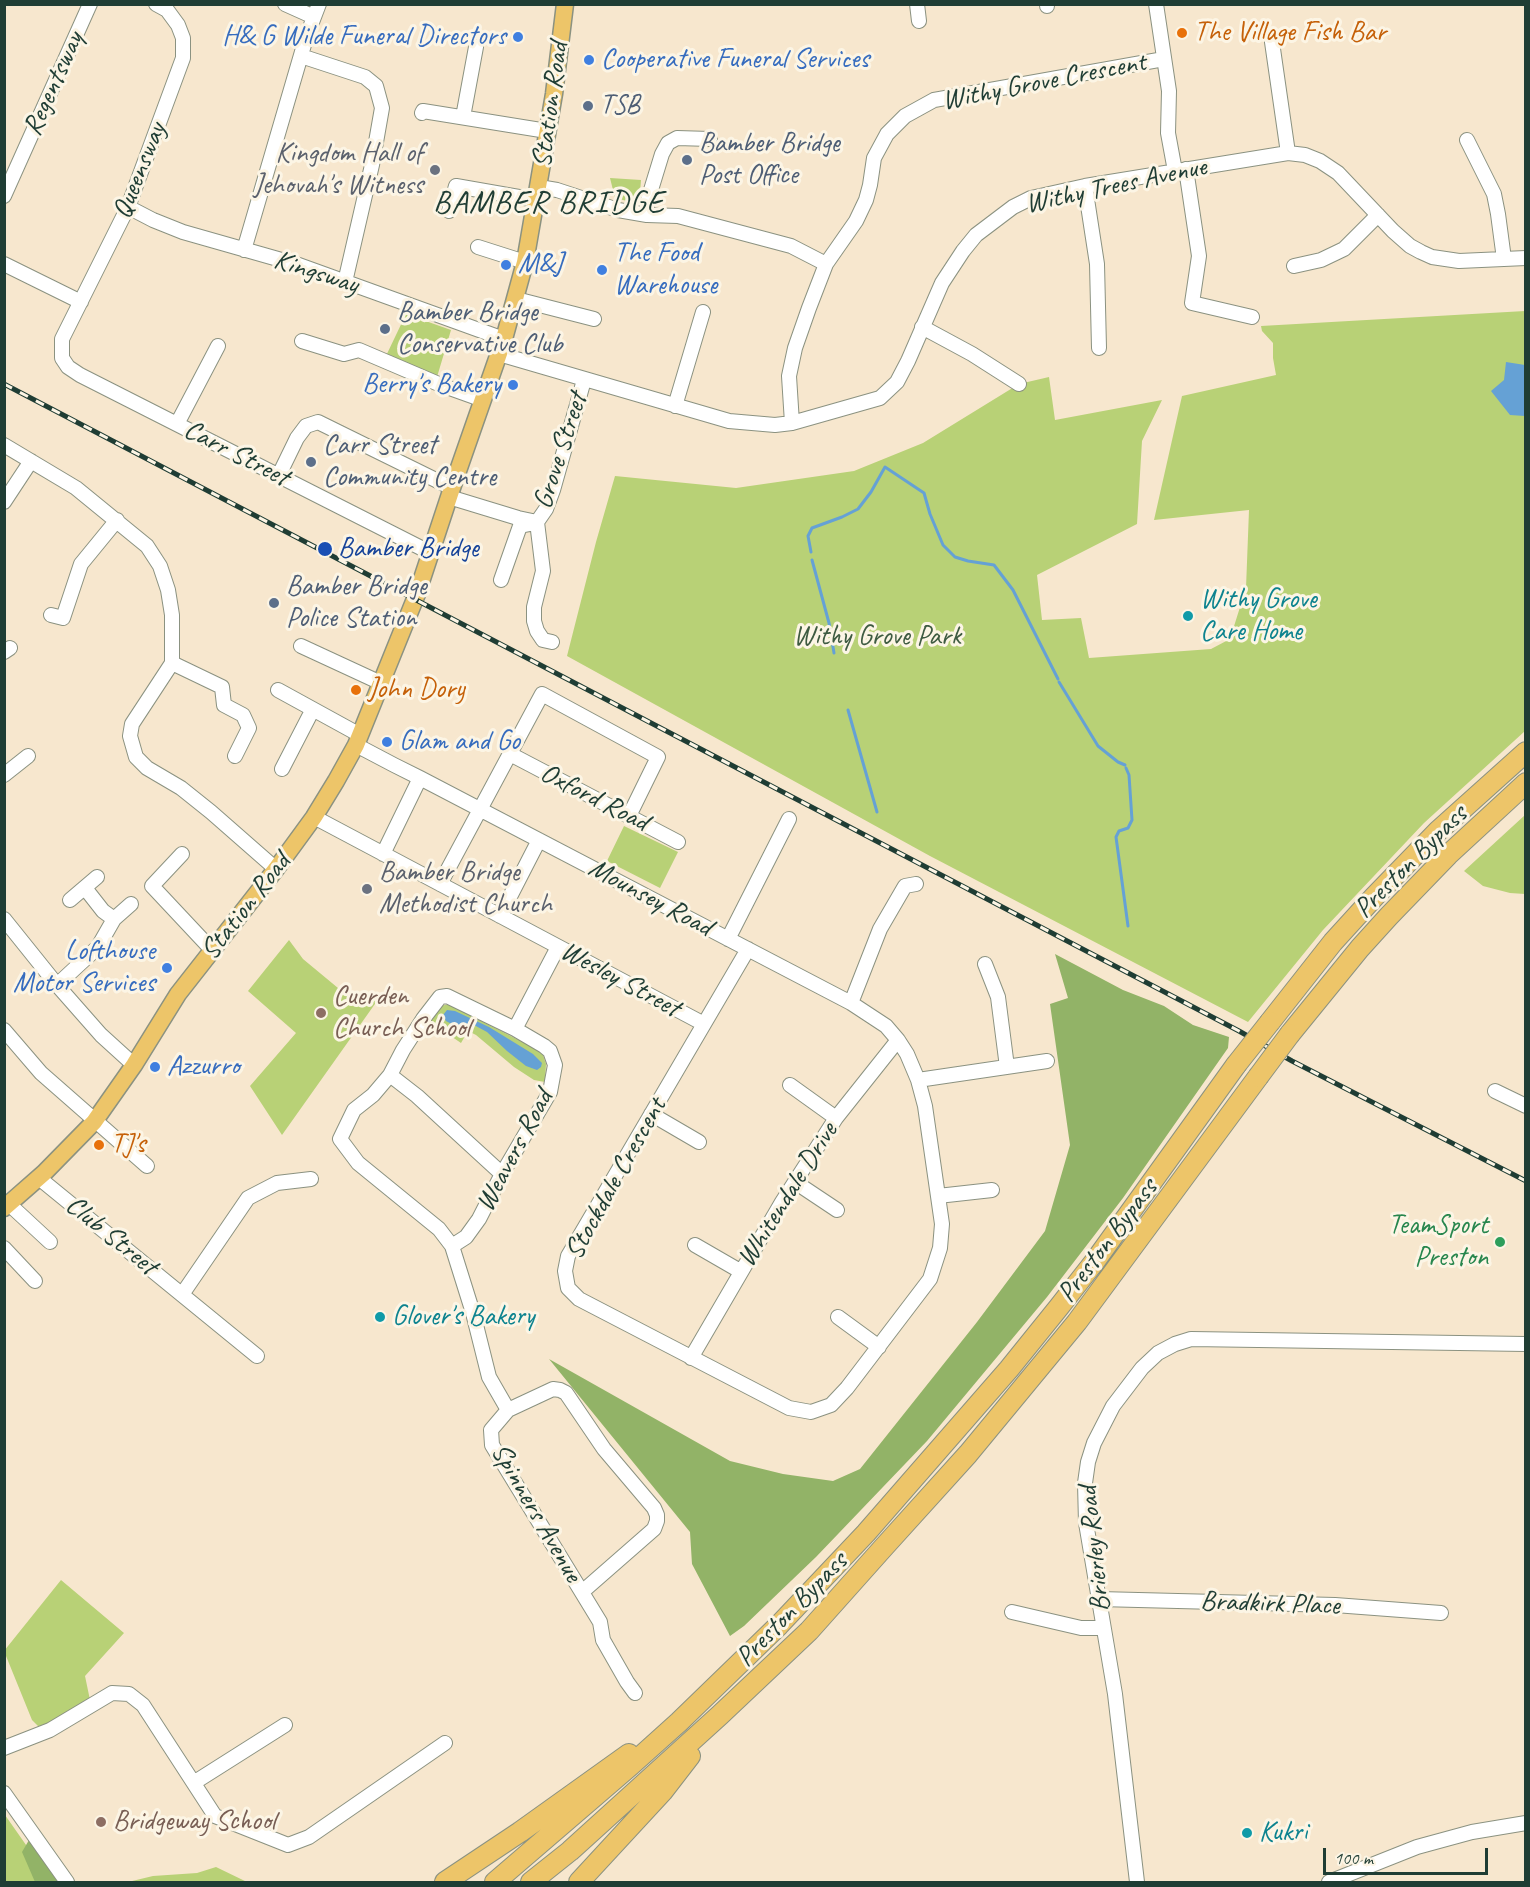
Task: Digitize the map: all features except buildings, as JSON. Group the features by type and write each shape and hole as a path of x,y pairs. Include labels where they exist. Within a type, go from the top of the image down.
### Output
{"highway":[{"name":"Preston Bypass","path":"679,1722 758,1646 842,1559 914,1480 1009,1369 1095,1261 1236,1065 1327,950 1438,831 1526,752"},
{"name":"Preston Bypass","path":"720,1715 808,1631 998,1419 1113,1275 1290,1034 1360,948 1448,855 1526,783"},
{"path":"531,1882 570,1851 720,1715"},
{"path":"579,1882 663,1791 720,1715"},
{"path":"445,1882 546,1814 617,1761 679,1722"},
{"path":"495,1882 679,1722"}],"main road":[{"name":"Station Road","path":"7,1206 39,1178 94,1122 134,1065 178,994 314,817 358,740 413,606 502,347 516,299 537,193 565,4"}],"street":[{"name":"Regentsway","path":"4,196 90,4"},
{"name":"Queensway","path":"62,339 128,207 183,58 183,38 178,25 167,10 156,4"},
{"path":"244,250 301,56 317,11 285,4"},
{"path":"917,4 919,21"},
{"path":"1156,4 1169,91 1168,133 1181,170 1199,256 1192,303 1252,317"},
{"path":"1272,42 1288,153"},
{"path":"463,117 476,47"},
{"path":"301,56 365,77 376,86 382,108 372,165 345,282"},
{"name":"Withy Grove Crescent","path":"792,423 789,376 795,348 809,308 826,264 856,221 866,200 874,158 887,134 905,116 934,100 1164,59"},
{"path":"422,113 423,111 547,131"},
{"path":"647,215 647,202 662,154 667,146 677,138 710,140"},
{"path":"1467,140 1494,194 1504,259"},
{"name":"Withy Trees Avenue","path":"584,380 729,421 748,424 792,423 880,398 897,382 942,283 963,251 976,235 1013,207 1030,198 1085,186 1288,153 1305,155 1338,172 1410,246 1432,257 1459,261 1526,258"},
{"path":"450,211 456,186 537,193 557,190 618,210 647,215 678,216 791,246 826,264"},
{"path":"1085,186 1097,264 1099,348"},
{"name":"Kingsway","path":"128,207 183,232 345,282 584,380"},
{"path":"1294,266 1321,260 1344,249 1378,215"},
{"path":"478,246 525,262"},
{"path":"4,264 81,302"},
{"path":"516,299 594,319"},
{"path":"675,406 703,312"},
{"path":"922,327 972,354 1019,384"},
{"name":"Carr Street","path":"62,339 62,357 68,367 80,375 431,553"},
{"path":"302,341 344,354 359,350 441,385 483,399"},
{"path":"177,424 218,346"},
{"name":"Grove Street","path":"537,522 546,509 553,490 584,380"},
{"path":"279,476 297,438 306,426 318,422 451,492 518,518 537,522"},
{"path":"4,445 76,488 147,546 160,566 168,590 172,615 172,663 132,724 130,736 136,758 147,768 181,788 276,869"},
{"path":"4,502 32,461"},
{"path":"51,615 63,618 81,564 117,520"},
{"path":"501,580 520,526 537,522"},
{"path":"537,522 543,571 534,607 534,621 543,640 552,642"},
{"path":"301,645 381,683"},
{"path":"172,663 222,687 224,705 243,715 249,728 235,756"},
{"name":"Mounsey Road","path":"278,690 313,709 420,778 851,1003 886,1026 907,1054 918,1080 927,1116 942,1224 940,1248 930,1279 879,1347"},
{"path":"440,884 543,694 658,757 629,816"},
{"path":"282,769 313,709"},
{"name":"Oxford Road","path":"510,754 678,842"},
{"path":"4,774 28,756"},
{"path":"383,854 420,778"},
{"name":"Wesley Street","path":"314,817 704,1024"},
{"path":"728,939 789,819"},
{"path":"500,916 539,840"},
{"path":"182,854 152,886 212,950"},
{"path":"70,900 97,877"},
{"path":"851,1003 880,930 905,886 916,884"},
{"path":"85,888 103,911 114,919"},
{"path":"57,985 98,947 114,919 132,904"},
{"path":"4,920 101,1035 134,1065"},
{"path":"515,1029 558,947"},
{"name":"Stockdale Crescent","path":"748,949 568,1256 565,1271 568,1288 579,1299 789,1408 812,1412 831,1405 879,1347"},
{"path":"985,964 998,998 1007,1067"},
{"name":"Spinners Avenue","path":"515,1029 453,998 440,997 412,1034 390,1075 373,1095 354,1110 340,1139 358,1163 439,1229 452,1246 473,1313 489,1377 508,1410 491,1430 492,1445 600,1622 603,1641 635,1693"},
{"name":"Weavers Road","path":"452,1246 466,1237 479,1219 502,1174 550,1092 555,1065 550,1051 515,1029"},
{"path":"6,1037 94,1122 147,1166"},
{"name":"Whitendale Drive","path":"691,1358 740,1271 836,1118 898,1040"},
{"path":"918,1080 1047,1061"},
{"path":"390,1075 417,1096 502,1174"},
{"path":"790,1085 836,1118"},
{"path":"1495,1091 1526,1106"},
{"path":"651,1114 699,1142"},
{"name":"Club Street","path":"39,1178 183,1293 257,1356"},
{"name":"Club Street","path":"183,1293 248,1198 276,1182 311,1179"},
{"path":"795,1182 837,1210"},
{"path":"938,1196 992,1190"},
{"path":"7,1206 50,1242"},
{"path":"695,1245 740,1271"},
{"path":"4,1248 35,1281"},
{"path":"838,1317 879,1347"},
{"name":"Brierley Road","path":"1137,1882 1115,1694 1086,1523 1085,1483 1088,1462 1094,1443 1113,1406 1142,1368 1158,1353 1191,1339 1526,1344"},
{"path":"508,1410 553,1389 566,1393 604,1449 654,1508 657,1515 654,1529 582,1592"},
{"name":"Bradkirk Place","path":"1099,1599 1335,1605 1441,1613"},
{"path":"1012,1612 1081,1628 1103,1628"},
{"path":"4,1748 50,1730 112,1693 129,1694 143,1705 215,1816 288,1845 309,1838 445,1743"},
{"path":"195,1782 285,1725"},
{"path":"4,1793 67,1882"},
{"path":"1329,1882 1417,1847 1472,1832 1526,1823"}],"green space":[{"path":"610,178 641,180 640,193 627,201 615,198"},
{"name":"Withy Grove Park","path":"1525,311 1525,731 1424,823 1323,930 1248,1022 930,856 567,656 615,476 736,488 854,471 923,443 1019,384 1049,377 1055,420 1162,400 1142,441 1137,524 1037,575 1042,620 1081,618 1089,658 1211,649 1230,639 1246,588 1249,510 1154,520 1182,396 1276,375 1273,343 1262,331 1261,326"},
{"path":"406,314 451,330 437,377 385,358"},
{"path":"1525,815 1525,894 1510,893 1483,886 1464,871"},
{"path":"624,826 678,852 660,888 607,861"},
{"path":"289,940 303,959 338,988 368,996 382,994 282,1135 250,1086 296,1033 248,991"},
{"path":"1055,954 1123,990 1164,1006 1193,1025 1229,1037 1228,1048 1123,1198 1047,1297 927,1441 816,1557 744,1626 730,1636 692,1564 690,1532 549,1359 730,1461 783,1474 833,1481 860,1469 977,1322 1045,1231 1070,1145 1050,1004 1068,998"},
{"path":"450,1005 542,1052 546,1064 545,1082 534,1080 514,1067 476,1035 468,1031 461,1043 430,1022 441,1006"},
{"path":"61,1580 124,1633 85,1676 90,1700 40,1728 32,1720 4,1651"},
{"path":"5,1815 52,1882 5,1882"},
{"path":"29,1840 60,1882 35,1882 22,1852"},
{"path":"216,1867 247,1882 128,1882 153,1876 197,1873"}],"water":[{"path":"1506,362 1525,365 1525,416 1510,415 1491,391 1504,380"},
{"path":"447,1010 455,1011 489,1027 533,1054 542,1063 541,1067 537,1070 526,1066 487,1032 474,1025 457,1027 446,1021 443,1015"}],"waterway":[{"path":"811,552 808,536 812,528 858,509 885,467 924,493 943,545 955,557 994,565 1013,590 1058,679"},
{"path":"812,560 829,623 834,653"},
{"path":"1059,682 1098,746 1125,765"},
{"path":"848,710 877,812"},
{"path":"1126,768 1129,775 1132,820 1128,828 1119,831 1116,837 1128,926"}],"railway":[{"path":"4,384 1239,1031 1292,1061 1526,1181"}],"place":[{"name":"The Village Fish Bar","path":"1182,33"},
{"name":"H& G Wilde Funeral Directors","path":"518,37"},
{"name":"Cooperative Funeral Services","path":"589,60"},
{"name":"TSB","path":"588,106"},
{"name":"Bamber Bridge Post Office","path":"687,160"},
{"name":"Kingdom Hall of Jehovah's Witness","path":"435,170"},
{"name":"M&J","path":"506,265"},
{"name":"The Food Warehouse","path":"602,270"},
{"name":"Bamber Bridge Conservative Club","path":"385,329"},
{"name":"Berry's Bakery","path":"513,385"},
{"name":"Carr Street Community Centre","path":"311,462"},
{"name":"Bamber Bridge","path":"325,549"},
{"name":"Bamber Bridge Police Station","path":"274,603"},
{"name":"Withy Grove Care Home","path":"1188,616"},
{"name":"John Dory","path":"356,690"},
{"name":"Glam and Go","path":"387,742"},
{"name":"Bamber Bridge Methodist Church","path":"367,889"},
{"name":"Lofthouse Motor Services","path":"167,968"},
{"name":"Cuerden Church School","path":"321,1013"},
{"name":"Azzurro","path":"155,1067"},
{"name":"TJ's","path":"99,1145"},
{"name":"TeamSport Preston","path":"1500,1242"},
{"name":"Glover's Bakery","path":"380,1317"},
{"name":"Bridgeway School","path":"101,1822"},
{"name":"Kukri","path":"1247,1833"}],"district":[{"name":"BAMBER BRIDGE","path":"549,204"}]}
